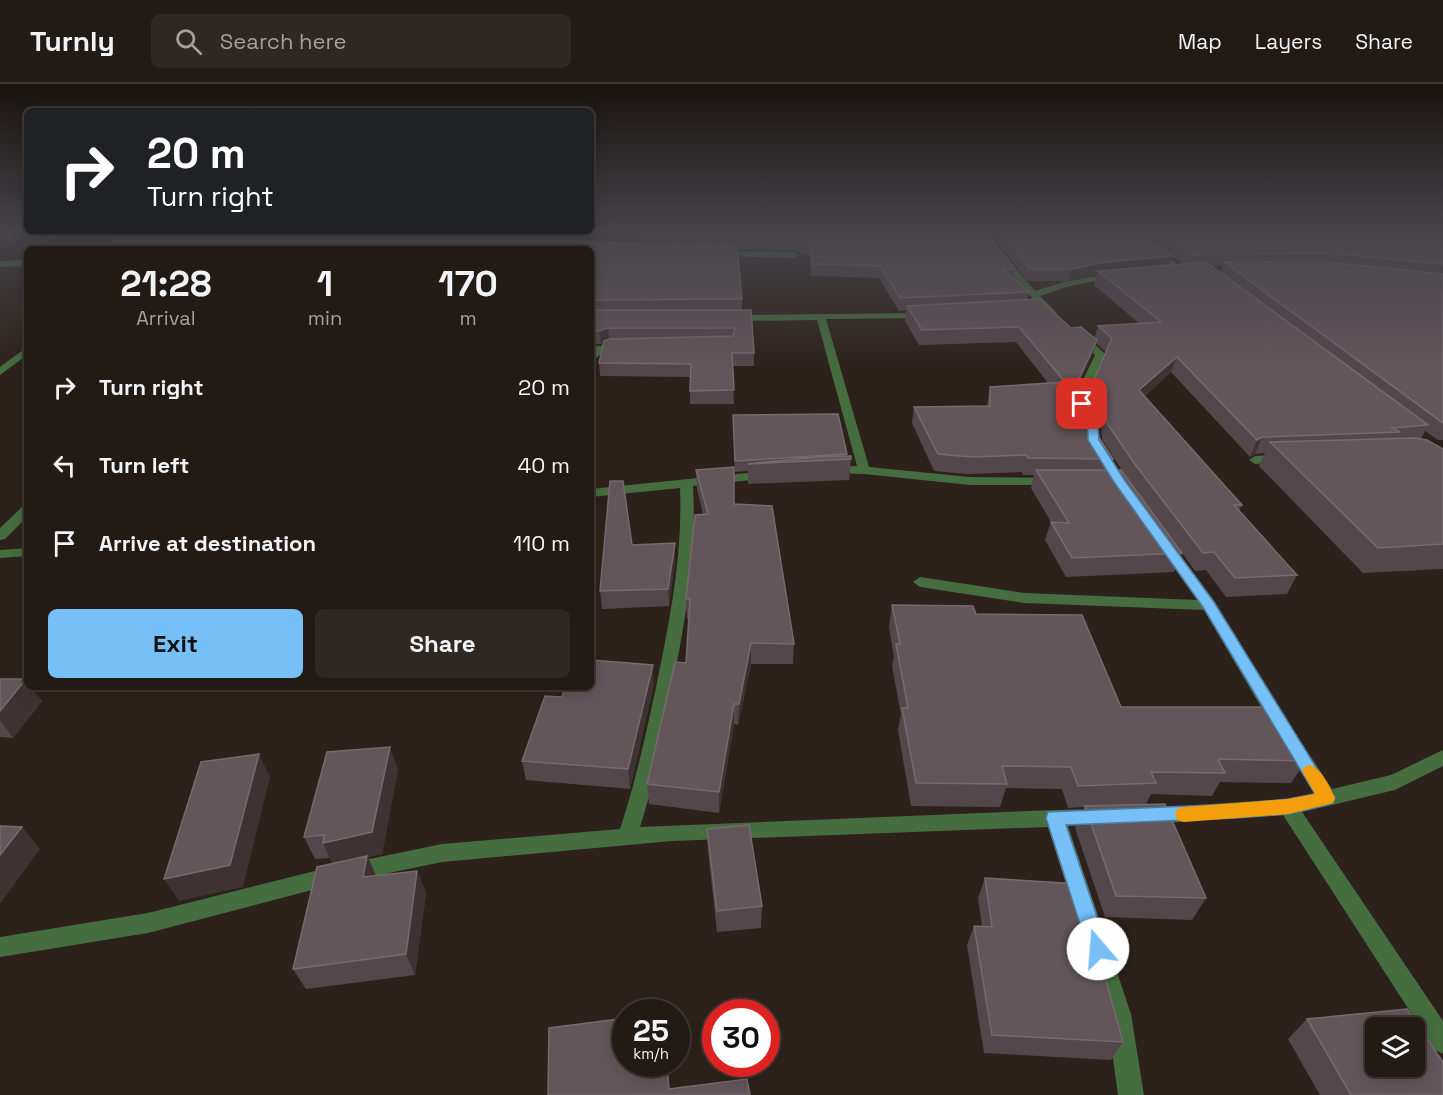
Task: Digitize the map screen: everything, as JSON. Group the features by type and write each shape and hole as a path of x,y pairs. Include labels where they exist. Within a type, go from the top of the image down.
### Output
{"street":[{"path":"1017,277 1039,304 1100,354 1080,398 1092,417 1094,440 1114,482 1130,495"},
{"path":"1039,304 1064,285 1108,277"},
{"path":"719,318 931,314"},
{"path":"821,317 864,470"},
{"path":"594,356 601,348 630,345"},
{"path":"0,372 24,352"},
{"path":"1256,460 1289,459"},
{"path":"814,471 864,470 970,481 1061,482"},
{"path":"594,493 779,474"},
{"path":"627,837 643,790 683,590 689,516 686,482"},
{"path":"0,536 24,513"},
{"path":"1156,532 1209,605 1327,798"},
{"path":"0,554 24,552"},
{"path":"920,582 1025,598 1209,605"},
{"path":"0,947 148,922 349,872 442,854 627,837 814,826 1128,816 1288,807 1395,782 1441,763"},
{"path":"1288,807 1443,1042"},
{"path":"1055,818 1119,1014 1131,1095"}],"building":[{"path":"594,277 740,277 742,299 594,300"},
{"path":"887,277 1012,277 1029,292 900,298"},
{"path":"1106,277 1227,277 1428,425 1392,428 1400,432 1262,437 1257,440 1177,357 1139,390 1242,505 1234,505 1297,575 1235,578 1214,552 1203,553 1134,463 1107,423 1105,400 1093,382 1112,338 1098,326 1161,322"},
{"path":"1245,277 1443,277 1443,423"},
{"path":"1039,299 1071,328 1081,327 1097,340 1077,383 1089,402 1091,425 1113,459 1028,458 1026,455 971,457 938,454 914,407 990,406 990,387 1065,382 1019,327 922,330 907,306"},
{"path":"594,310 751,310 754,353 732,353 734,390 690,391 691,364 599,363 604,341 733,336 735,328 608,328 594,331"},
{"path":"838,414 847,454 735,461 733,415"},
{"path":"1415,438 1427,440 1443,449 1443,544 1378,548 1270,442"},
{"path":"851,456 851,459 748,464 816,457"},
{"path":"734,467 734,504 772,506 794,644 751,643 739,704 734,704 719,792 647,784 675,662 686,663 690,599 686,599 695,515 708,514 696,470"},
{"path":"1036,470 1121,470 1182,553 1072,558 1051,522 1069,523"},
{"path":"610,481 623,481 632,545 675,543 668,589 600,591"},
{"path":"892,605 973,606 976,614 1082,615 1121,707 1273,707 1306,761 1218,759 1225,773 1151,772 1156,783 1078,786 1071,767 1002,766 1007,784 916,783 902,708 908,708 896,644 900,644"},
{"path":"594,660 653,665 628,769 522,761 545,696 562,697 564,690 594,690"},
{"path":"0,679 24,679 24,681 0,711"},
{"path":"390,747 372,832 323,843 324,835 304,837 327,752"},
{"path":"259,754 230,865 164,879 201,762"},
{"path":"1165,804 1206,898 1116,896 1085,806"},
{"path":"749,825 762,906 717,911 707,829"},
{"path":"0,826 22,827 0,855"},
{"path":"367,856 363,877 417,871 406,954 293,969 317,867"},
{"path":"985,878 1079,884 1123,1042 992,1035 974,926 992,927"},
{"path":"1407,1009 1412,1017 1365,1017 1365,1077 1425,1077 1425,1036 1443,1062 1443,1095 1351,1095 1307,1019"},
{"path":"612,1020 612,1077 668,1077 669,1089 747,1079 750,1095 548,1095 549,1028"}],"slow traffic":[{"path":"1184,814 1288,807 1327,798 1310,771"}],"route":[{"path":"1082,404 1092,417 1091,431 1094,440 1120,482 1209,605 1327,798 1288,807 1236,811 1055,818 1098,949"}]}
